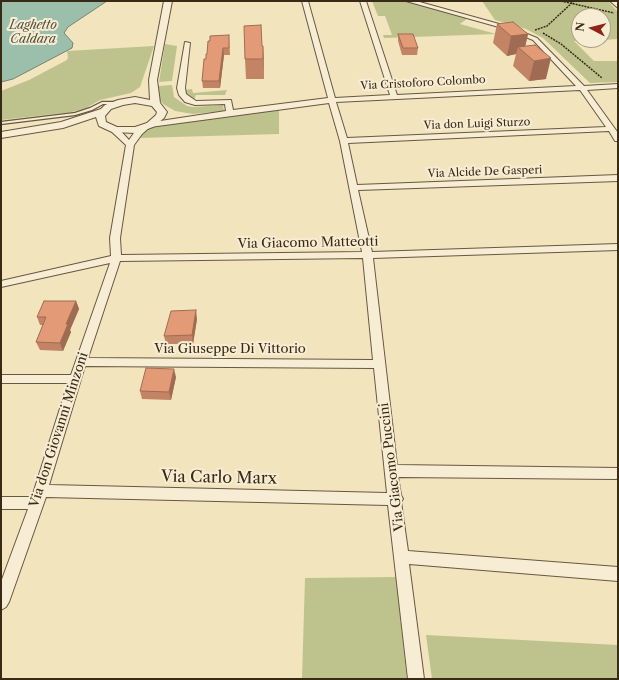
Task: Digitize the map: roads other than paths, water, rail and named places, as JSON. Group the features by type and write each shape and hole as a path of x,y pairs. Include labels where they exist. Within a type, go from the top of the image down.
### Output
{"street":[{"path":"116,258 115,238 130,144 140,132 157,121 161,116 153,94 153,80 168,1"},
{"name":"Via Giacomo Puccini","path":"305,1 344,141 368,255 391,471 396,499 416,679"},
{"path":"363,1 394,96"},
{"path":"409,1 493,24 525,34 535,39 580,88 618,139"},
{"path":"613,1 618,6"},
{"path":"187,43 181,88 183,95 188,100 195,103 228,102 230,113"},
{"path":"127,101 147,90 153,80"},
{"name":"Via Cristoforo Colombo","path":"148,126 199,117 332,100 615,86"},
{"path":"63,126 102,112 116,103 142,100 158,108"},
{"name":"Via Cristoforo Colombo","path":"158,108 175,115 199,117"},
{"path":"102,112 100,120 130,144"},
{"path":"1,135 63,126 91,125 125,131 148,126"},
{"name":"Via don Luigi Sturzo","path":"344,141 611,129"},
{"name":"Via Alcide De Gasperi","path":"353,188 618,178"},
{"name":"Via Giacomo Matteotti","path":"1,284 116,258 368,255 618,247"},
{"name":"Via don Giovanni Minzoni","path":"1,602 39,497 80,362 116,258"},
{"name":"Via Giuseppe Di Vittorio","path":"80,362 380,364"},
{"path":"1,379 75,378"},
{"path":"391,471 616,473"},
{"name":"Via Carlo Marx","path":"1,503 39,497 396,499"},
{"path":"402,557 618,574"}],"lane":[{"path":"1,123 75,114 90,110 102,103 116,103"}],"water":[{"name":"Laghetto Caldara","path":"1,1 107,1 68,27 64,33 73,43 72,48 13,79 1,82"}]}
